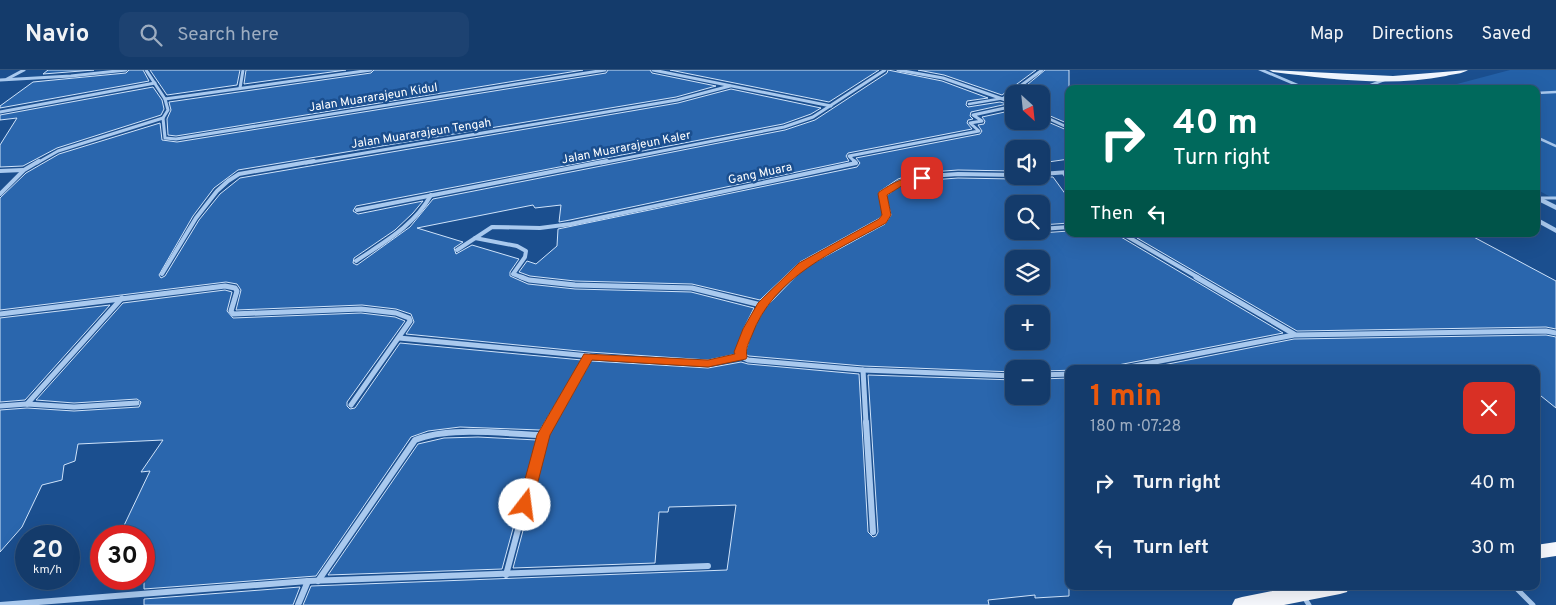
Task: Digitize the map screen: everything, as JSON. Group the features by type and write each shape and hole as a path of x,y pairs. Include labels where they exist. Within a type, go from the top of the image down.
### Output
{"highway":[{"path":"1540,551 1556,549"},
{"path":"1253,604 1305,599 1329,590"}],"main road":[{"path":"1273,70 1347,78 1387,79 1432,76 1464,70"}],"street":[{"path":"5,80 24,70"},
{"path":"0,80 71,76 126,70"},
{"path":"0,194 24,170 58,151 164,118 168,110 165,99 146,70"},
{"path":"240,88 243,70"},
{"path":"320,70 320,77"},
{"path":"165,99 372,70"},
{"name":"Jalan Muararajeun Kidul","path":"164,118 165,138 176,139 605,70"},
{"path":"653,70 832,106"},
{"name":"Jalan Muararajeun Kaler","path":"357,210 784,127 813,117 885,70"},
{"path":"898,70 943,78 1004,98 1042,70"},
{"path":"1261,70 1298,85"},
{"path":"1370,85 1387,79"},
{"path":"0,112 154,83"},
{"name":"Jalan Muararajeun Tengah","path":"162,274 208,201 231,178 258,170 677,100 730,86"},
{"name":"Gang Muara","path":"457,250 492,227 540,228 571,224 856,163 850,156 979,131 970,124 982,121 973,115 1005,106"},
{"path":"1050,119 1065,126"},
{"path":"0,171 24,170"},
{"path":"1050,174 1065,173"},
{"path":"742,357 740,352 748,329 762,305 802,265 882,221 887,215 882,194 907,179 936,176 1005,175"},
{"path":"356,261 419,214 431,195"},
{"path":"1540,200 1556,208"},
{"path":"1540,221 1556,231"},
{"path":"1050,228 1065,227"},
{"path":"1128,237 1294,335"},
{"path":"475,238 517,246 526,251 525,257 513,274 529,280 574,285 692,288 762,305"},
{"path":"0,314 122,298 231,287 237,292 231,311 233,314 332,309 374,310 404,315 409,318 410,321 399,338 351,405"},
{"path":"28,404 122,298"},
{"path":"1140,365 1294,335 1546,331 1556,333"},
{"path":"399,338 589,356 708,364 742,357 748,360 863,370 1005,376"},
{"path":"506,575 543,435 589,356"},
{"path":"863,370 873,532"},
{"path":"1050,375 1065,374"},
{"path":"0,406 28,404 74,408 137,403"},
{"path":"318,581 415,440 427,435 453,433 543,435"},
{"path":"0,605 308,581 708,566"},
{"path":"298,605 308,581"}],"lane":[{"path":"1540,93 1556,92"},
{"path":"969,104 1004,98"},
{"path":"1540,139 1556,146"},
{"path":"1540,198 1556,198"},
{"path":"1518,590 1533,605"}],"shaded area":[{"path":"1510,70 1556,70 1556,200 1540,191 1540,85 1453,85"}],"building":[{"path":"48,70 94,70 43,74"},
{"path":"129,70 143,70 149,81 0,108 0,106 33,82 126,73"},
{"path":"150,70 240,70 237,85 167,95"},
{"path":"246,70 346,70 244,84"},
{"path":"374,70 583,70 176,136 168,135 167,119 171,110 169,102 371,73"},
{"path":"608,70 650,70 652,73 716,86 676,97 238,170 214,188 193,216 159,275 161,278 165,276 199,220 220,194 240,178 678,103 731,89 821,108 811,114 783,124 356,206 353,211 358,214 423,201 395,230 354,258 353,263 357,265 410,227 433,199 785,130 815,120 887,73 888,70 942,81 988,98 967,101 966,105 968,107 1000,102 1005,104 971,112 970,116 973,119 968,120 967,123 972,129 848,153 846,156 849,161 570,220 559,222 561,205 535,208 533,205 417,228 463,242 454,248 456,254 472,245 519,259 510,272 510,276 528,284 575,289 691,292 754,308 744,328 736,354 708,360 589,352 406,334 414,322 411,314 396,309 362,305 236,310 241,290 237,284 226,282 0,310 0,198 26,173 59,154 160,123 162,140 177,142 606,73"},
{"path":"670,70 879,70 829,102"},
{"path":"918,70 1036,70 1016,85 1005,85 1005,93 1002,95 944,75"},
{"path":"1045,70 1069,70 1069,85 1065,85 1065,122 1050,116 1050,85 1027,85"},
{"path":"153,87 162,100 164,109 161,115 57,148 23,166 0,167 0,145 17,118 0,120 0,115"},
{"path":"1005,112 1005,130 1050,130 1050,123 1065,129 1065,160 1050,162 1050,140 1005,140 1005,171 958,170 916,173 898,179 879,192 883,214 880,218 800,262 760,300 692,284 575,281 530,276 519,272 527,261 536,264 557,246 558,229 857,167 860,163 856,158 980,134 982,131 978,125 984,124 985,121 982,117"},
{"path":"1050,177 1053,177 1065,194 1065,223 1050,224 1050,195 1005,195 1005,240 1050,240 1050,232 1065,231 1065,237 1121,237 1283,333 1118,365 1065,365 1065,370 1050,371 1050,360 1005,360 1005,372 863,366 749,356 745,354 752,331 765,308 804,268 885,224 891,215 886,196 901,185 917,181 958,178 1005,179 1005,185 1050,185"},
{"path":"1474,237 1556,281 1556,329 1546,327 1297,331 1137,238"},
{"path":"225,290 232,292 227,311 233,318 361,313 395,317 405,321 347,402 347,406 350,409 355,408 400,343 582,360 540,430 460,427 428,431 411,437 316,576 155,588 155,525 124,525 150,471 141,472 163,440 78,444 75,461 64,465 62,480 42,485 23,525 15,525 15,535 0,552 0,410 27,408 74,411 139,407 141,402 137,399 74,403 36,400 123,303"},
{"path":"110,305 25,400 0,402 0,318"},
{"path":"1546,335 1556,337 1556,408 1540,395 1540,365 1163,365 1294,339"},
{"path":"591,361 708,368 741,362 859,374 868,532 873,537 878,532 868,375 1005,380 1005,405 1050,405 1050,379 1065,378 1065,590 1069,590 1069,596 1035,598 1035,595 988,600 989,605 303,605 311,586 727,570 736,505 669,507 668,512 659,512 655,563 513,568 548,437"},
{"path":"478,437 537,440 502,569 328,575 418,444 444,438"},
{"path":"300,587 293,605 144,605 144,599"}],"route":[{"path":"525,505 543,435 589,356 708,364 742,357 740,352 748,329 762,305 802,265 873,228 887,215 882,194 907,179 922,178"}]}
